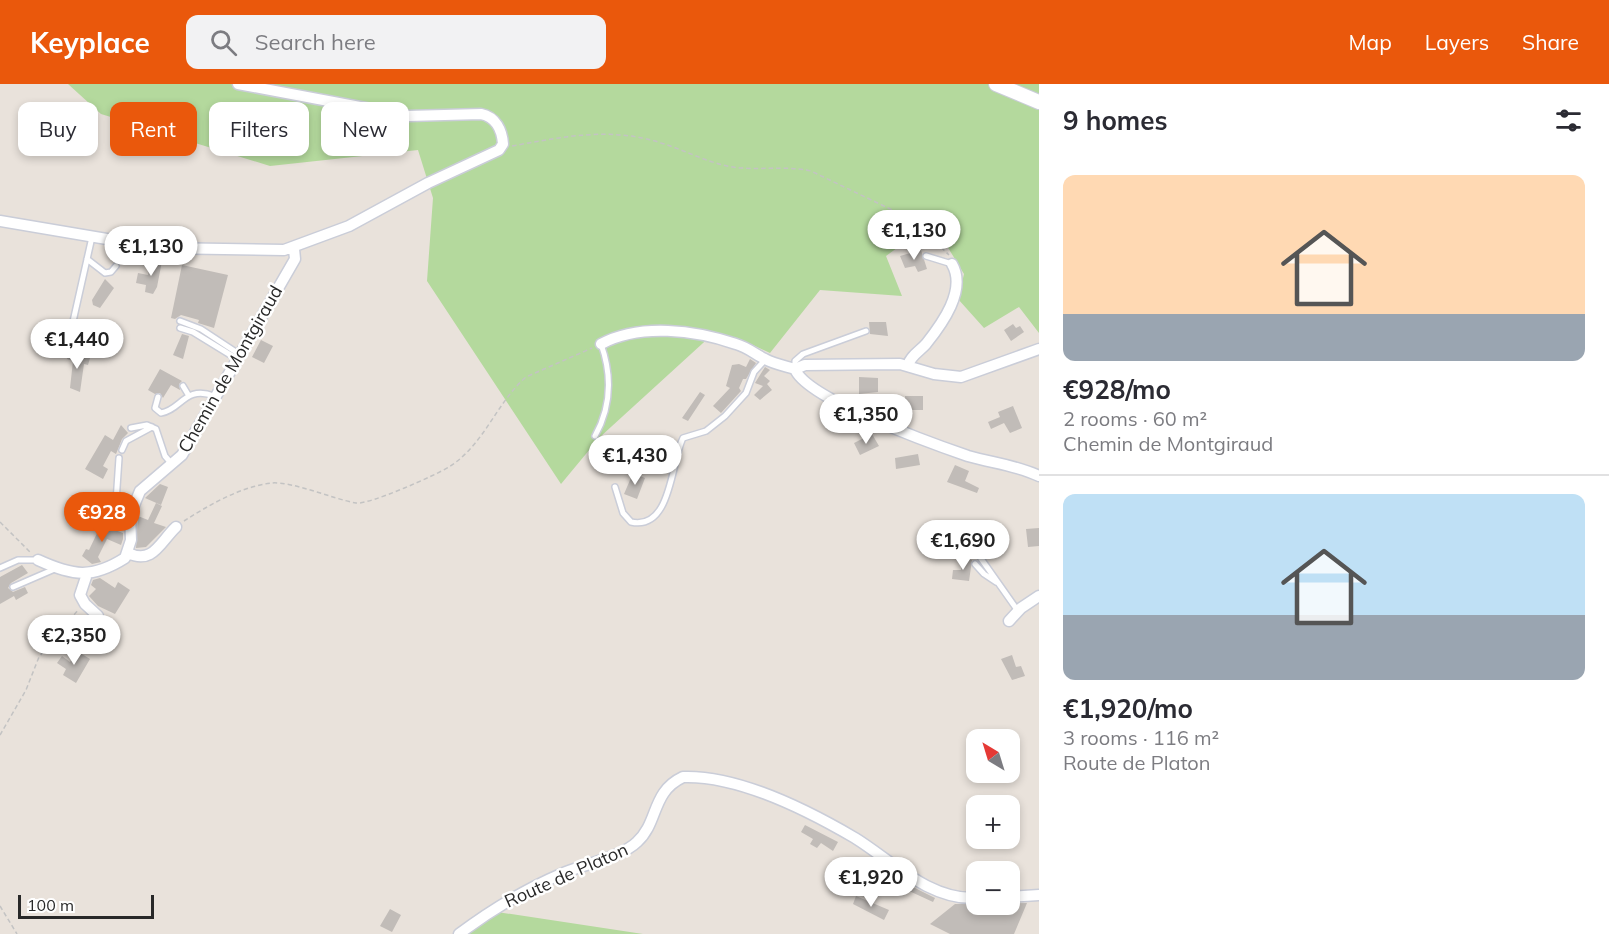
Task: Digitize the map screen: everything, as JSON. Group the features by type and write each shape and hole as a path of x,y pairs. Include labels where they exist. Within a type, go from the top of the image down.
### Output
{"main road":[{"path":"996,84 1039,102"}],"street":[{"path":"0,221 180,250 294,249 349,226 428,183 499,150 503,144 499,127 489,116 408,116 238,84"},
{"name":"Chemin de Montgiraud","path":"128,553 131,540 131,512 144,486 182,454 295,259 294,249"},
{"path":"908,365 933,335 955,295 958,278 952,264"},
{"path":"601,344 626,333 654,331 713,338 738,344 765,360 795,369 804,380 837,403 969,456 1017,467 1039,476"},
{"path":"795,369 804,365 908,365 934,374 961,376 1039,350"},
{"path":"38,560 57,568 87,574 114,565 128,553 142,558 152,555 176,528"},
{"path":"87,574 80,591 85,604 98,616"},
{"path":"1009,621 1018,611 1039,596"},
{"name":"Route de Platon","path":"459,934 508,900 538,884 631,847 643,835 663,792 683,777 718,782 768,795 854,838 913,879 937,890 966,896"},
{"path":"1020,896 1039,895"}],"lane":[{"path":"73,350 72,326 92,237"},
{"path":"926,256 952,264"},
{"path":"87,259 105,273 116,266"},
{"path":"180,324 201,329 238,356"},
{"path":"795,369 795,361 803,354 866,331"},
{"path":"595,436 605,414 609,386 609,374 601,344"},
{"path":"615,487 626,519 642,523 656,514 666,498 683,438 706,431 725,416 746,393 754,372 765,360"},
{"path":"183,386 189,396"},
{"path":"158,397 155,408 161,413 169,411 180,400 189,396 207,393 214,396"},
{"path":"131,428 152,427 158,432 165,456 172,464"},
{"path":"122,450 126,441 152,427"},
{"path":"118,458 116,502 120,507 131,512"},
{"path":"975,550 1018,611"},
{"path":"0,568 18,560 38,560"},
{"path":"975,564 997,583"},
{"path":"13,587 57,568"}],"path":[{"path":"503,144 510,147 573,135 608,133 658,142 732,167 795,167 811,171 913,220 945,248 952,264"},
{"path":"176,528 229,496 273,483 357,503 366,502 431,475 459,460 469,451 526,377 601,344"},
{"path":"0,522 38,560"},
{"path":"0,735 26,690 39,657 49,642 85,604"},
{"path":"0,906 17,934"}],"green space":[{"path":"68,84 1039,84 1039,333 1019,307 984,328 958,299 964,274 947,246 927,226 886,256 902,296 820,290 770,353 740,339 714,333 600,437 561,484 427,281 433,198 418,150 409,151 409,102 321,102 321,156 362,156 270,166 238,156 309,156 309,102 209,102 209,147 197,144 197,102 110,102 110,117 98,111 98,102 88,102"},
{"path":"484,910 643,934 466,934"}],"building":[{"path":"921,250 927,269 918,272 915,266 905,268 900,256"},
{"path":"151,259 162,261 157,287 153,294 145,292 146,285 136,283 138,273 148,275"},
{"path":"182,265 228,275 214,328 198,323 199,320 181,315 175,319 171,318"},
{"path":"105,279 114,288 100,308 93,305 92,300"},
{"path":"869,322 886,322 888,336 870,334"},
{"path":"1013,324 1016,328 1020,326 1024,332 1011,341 1004,330"},
{"path":"182,334 189,336 183,359 173,355"},
{"path":"261,340 273,346 264,363 252,357"},
{"path":"69,353 90,358 88,365 84,364 80,392 70,388 73,361 67,359"},
{"path":"750,359 756,363 746,379 743,379 739,388 741,391 721,413 713,406 730,388 726,386 732,365 739,364 746,367"},
{"path":"765,367 770,370 764,376 770,381 767,384 772,390 760,400 754,395 763,386 755,383"},
{"path":"160,369 182,381 179,384 180,390 171,385 163,398 160,393 155,394 148,390"},
{"path":"859,377 878,378 878,392 859,394"},
{"path":"700,392 705,395 688,421 682,418"},
{"path":"905,396 923,396 923,410 904,410"},
{"path":"1013,406 1022,428 1010,433 1004,423 991,429 988,422 1000,417 998,412"},
{"path":"121,425 128,433 122,439 116,454 111,451 103,466 108,469 103,479 85,469 105,435 113,440"},
{"path":"872,434 879,446 860,455 854,443"},
{"path":"918,454 920,465 896,469 895,458"},
{"path":"955,465 969,471 965,481 979,488 977,493 947,482"},
{"path":"633,473 645,478 637,499 624,494"},
{"path":"160,484 168,487 161,505 145,498"},
{"path":"156,503 162,506 154,523 166,527 146,547 136,548 138,516 148,520"},
{"path":"101,525 123,533 123,539 121,545 107,539 98,557 101,562 92,564 82,556 86,549 89,550"},
{"path":"1039,528 1039,546 1028,547 1026,529"},
{"path":"958,529 974,530 973,538 969,538 967,554 958,553"},
{"path":"962,559 972,560 969,581 952,579 953,570 961,570"},
{"path":"22,565 28,573 11,583 8,588 13,592 25,587 28,593 16,600 14,596 0,604 0,577"},
{"path":"100,578 115,588 118,582 130,590 115,614 98,606 89,596 96,589 91,585 93,580"},
{"path":"77,651 90,659 76,683 63,675 66,669 57,663 62,656 70,662"},
{"path":"1012,655 1016,667 1021,666 1025,676 1012,680 1001,659"},
{"path":"805,825 838,842 833,851 821,843 817,848 810,844 813,839 801,832"},
{"path":"909,885 935,898 933,902 907,890"},
{"path":"856,896 889,910 884,920 853,904"},
{"path":"1020,903 1027,903 1014,934 950,934 930,924 955,904 966,904 966,915 1020,915"},
{"path":"390,909 401,915 392,932 380,926"}]}
